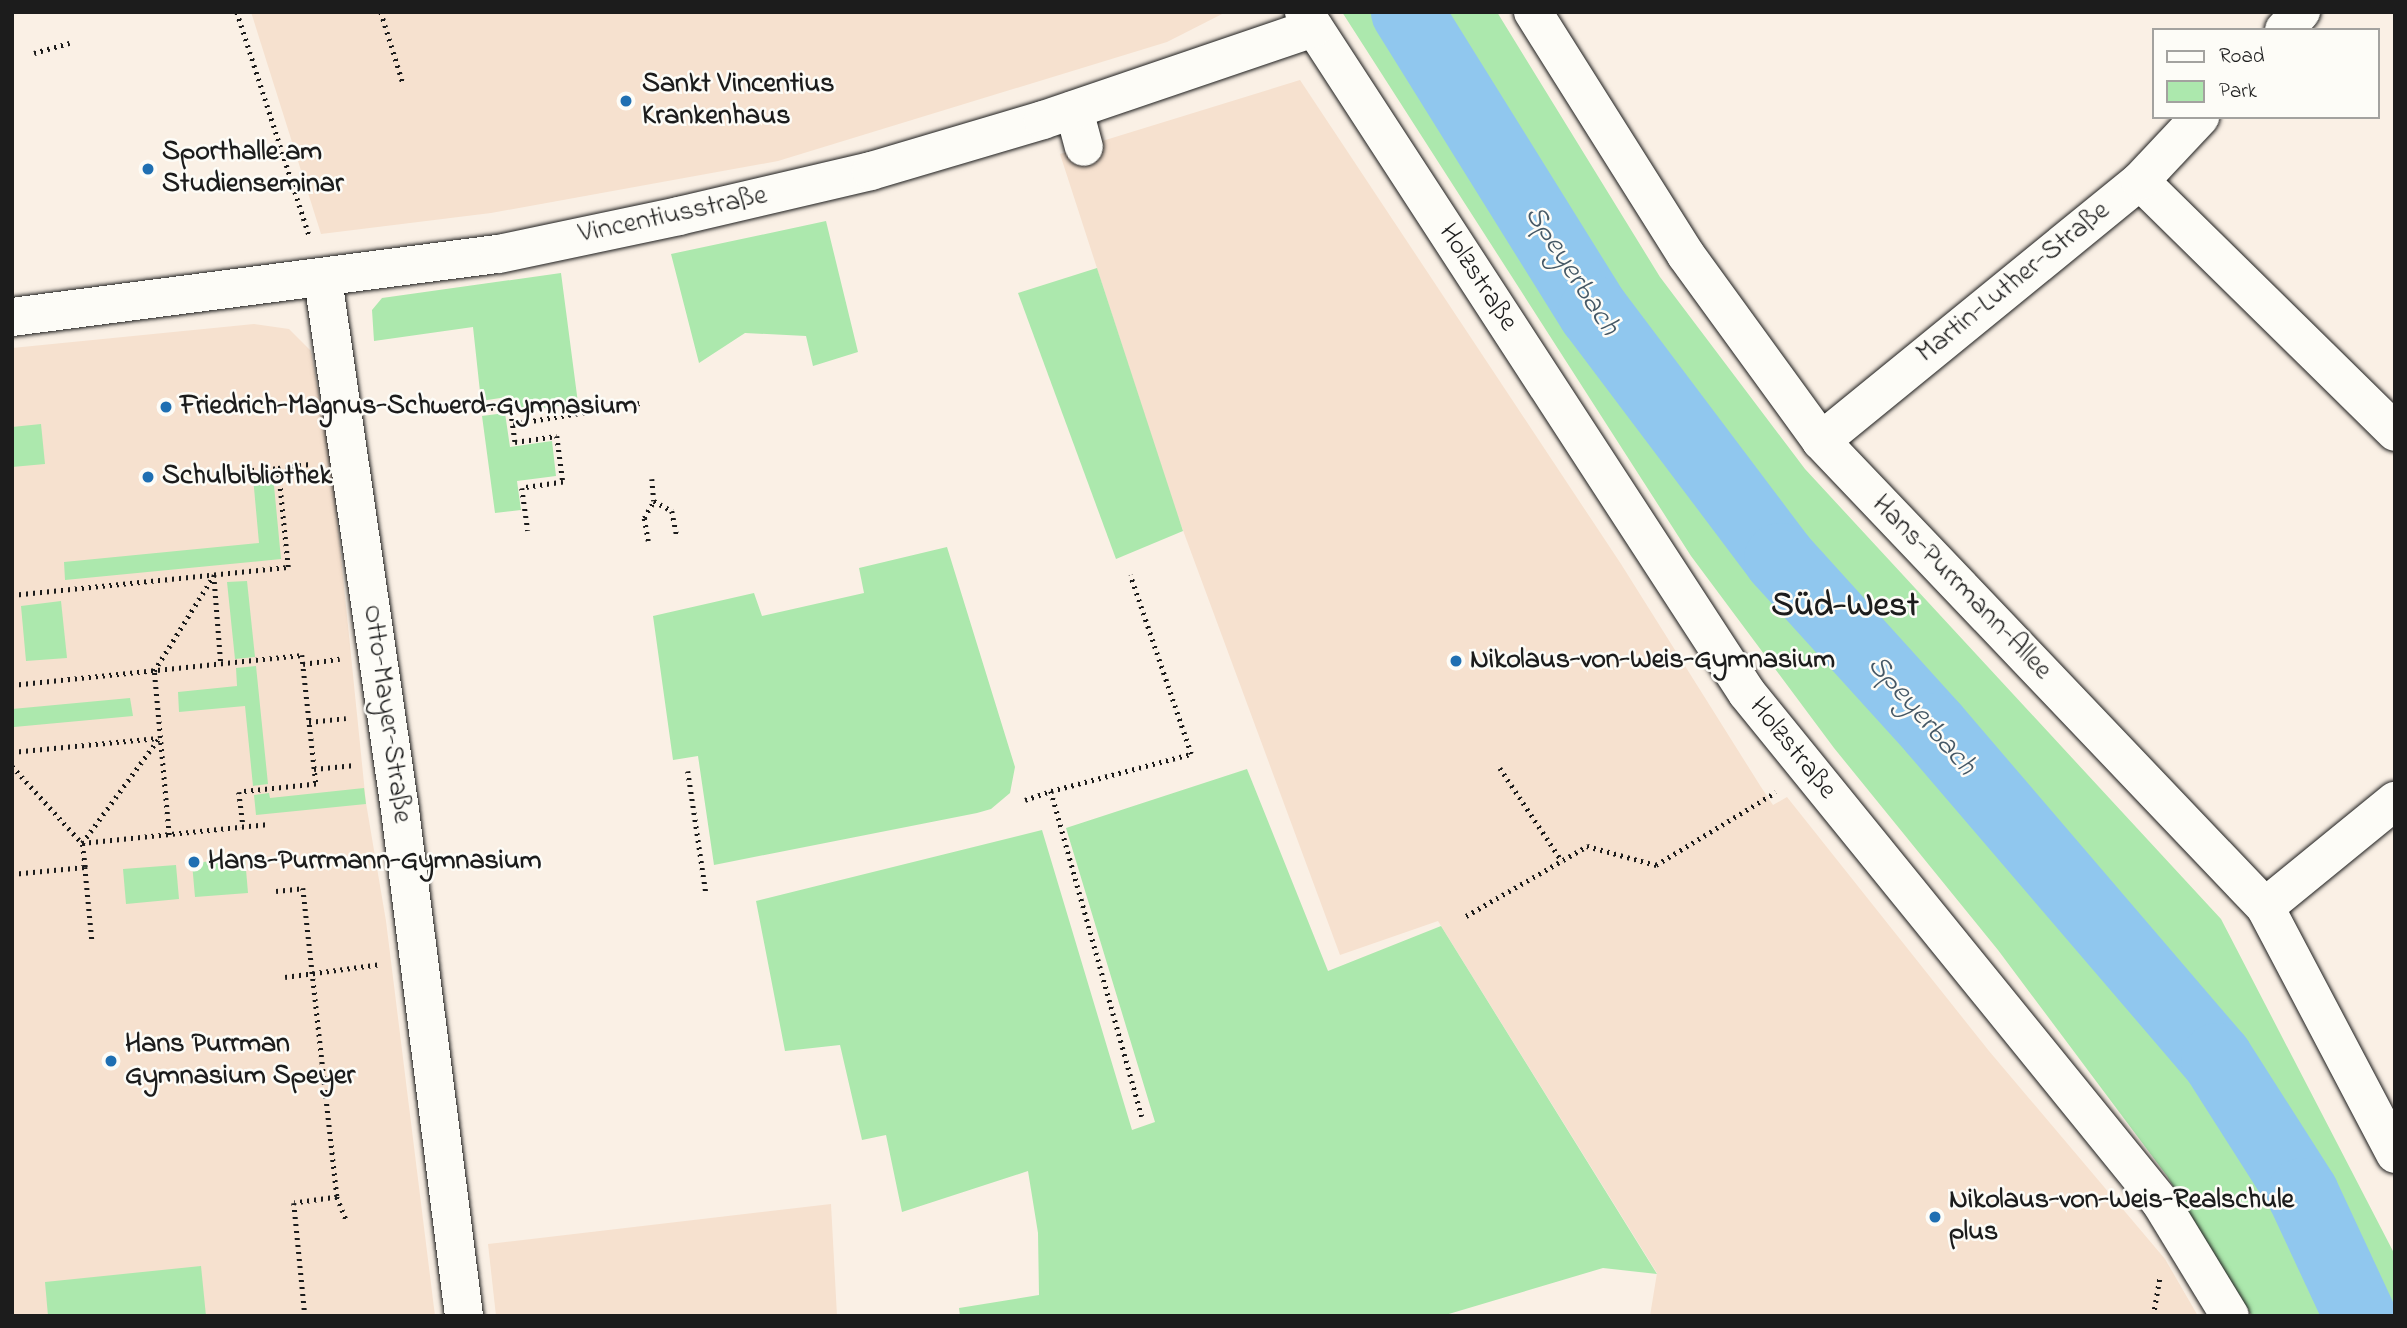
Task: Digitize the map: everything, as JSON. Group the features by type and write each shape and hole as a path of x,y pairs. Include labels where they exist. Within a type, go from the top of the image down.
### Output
{"street":[{"name":"Hans-Purrmann-Allee","path":"1533,12 1686,255 1821,441 2265,907 2395,1154"},
{"path":"2286,28 2301,12"},
{"name":"Vincentiusstraße","path":"12,317 323,279 499,254 679,216 872,171 1074,110 1309,20"},
{"name":"Holzstraße","path":"1309,20 1747,693 2161,1203 2230,1316"},
{"path":"1074,110 1084,147"},
{"name":"Martin-Luther-Straße","path":"1821,441 2140,181 2198,119"},
{"path":"2140,181 2395,432"},
{"name":"Otto-Mayer-Straße","path":"323,279 419,958 464,1316"},
{"path":"2265,907 2395,802"}],"path":[{"path":"237,12 323,279"},
{"path":"381,12 403,83"},
{"path":"34,53 70,43"},
{"path":"513,424 640,403"},
{"path":"477,410 510,405 515,442 557,436 563,482 522,488 528,531"},
{"path":"252,470 349,459"},
{"path":"12,595 288,567 278,468"},
{"path":"648,541 644,518 654,501 652,479"},
{"path":"654,501 672,511 677,536"},
{"path":"214,575 221,664"},
{"path":"169,835 154,671 214,575"},
{"path":"1025,800 1191,754 1130,575"},
{"path":"12,685 302,656 316,784 239,792 243,827"},
{"path":"12,752 159,738"},
{"path":"82,844 159,738"},
{"path":"12,766 82,844 92,940"},
{"path":"1500,768 1562,861"},
{"path":"688,771 706,893"},
{"path":"1051,791 1142,1118"},
{"path":"1466,916 1587,846 1656,865 1768,797"},
{"path":"82,844 269,824"},
{"path":"12,866 13,874 85,867"},
{"path":"276,891 303,888 337,1197 346,1219"},
{"path":"285,977 419,958"},
{"path":"305,1316 294,1203 337,1197"}],"shaded area":[{"name":"Sankt Vincentius Krankenhaus","path":"251,12 1226,12 1167,42 778,161 491,213 321,234"},
{"name":"Nikolaus-von-Weis-Gymnasium","path":"1300,80 1621,564 1773,805 1787,797 1989,1051 2165,1259 2198,1316 1650,1316 1657,1273 1438,921 1340,955 1174,506 1060,154"},
{"name":"Hans-Purrmann-Gymnasium","path":"254,324 289,329 311,351 332,468 366,803 386,921 435,1316 12,1316 12,348"},
{"path":"831,1204 837,1316 496,1316 488,1244"}],"green space":[{"path":"1342,12 1497,12 1660,277 1805,469 2221,919 2395,1255 2395,1316 2252,1316 2167,1176 1998,950 1834,748 1691,556"},
{"path":"826,221 858,352 813,366 806,336 745,333 699,363 671,254"},
{"path":"1097,268 1183,531 1116,559 1018,293"},
{"path":"561,273 578,403 516,412 513,396 481,401 473,327 374,341 372,310 382,298"},
{"path":"505,413 510,447 552,441 556,476 517,481 521,510 495,513 482,416"},
{"path":"41,424 45,464 12,467 12,427"},
{"path":"273,475 281,559 65,580 64,562 259,543 253,477"},
{"path":"947,547 1015,767 1010,793 991,809 977,813 714,865 698,756 673,760 653,616 754,593 762,616 864,593 859,568"},
{"path":"247,581 255,657 235,659 227,582"},
{"path":"61,601 67,658 26,661 21,606"},
{"path":"256,666 268,784 253,786 245,706 179,712 178,692 237,686 236,668"},
{"path":"130,698 133,716 14,727 12,709"},
{"path":"1247,769 1328,971 1441,926 1657,1274 1603,1268 1442,1316 960,1316 959,1308 1039,1295 1038,1233 1028,1171 902,1212 886,1135 862,1140 840,1045 785,1051 756,901 1042,830 1132,1130 1155,1122 1066,828"},
{"path":"364,788 366,804 256,815 254,795 269,793 270,798"},
{"path":"245,858 248,893 195,897 192,863"},
{"path":"176,865 179,899 126,904 123,869"},
{"path":"201,1266 206,1316 48,1316 45,1282"}],"waterway":[{"name":"Speyerbach","path":"1407,12 1594,312 1780,559 1934,729 2217,1059 2303,1194 2360,1316"}],"place":[{"name":"Sankt Vincentius Krankenhaus","path":"626,101"},
{"name":"Sporthalle am Studienseminar","path":"148,169"},
{"name":"Friedrich-Magnus-Schwerd-Gymnasium","path":"166,407"},
{"name":"Schulbibliothek","path":"148,477"},
{"name":"Nikolaus-von-Weis-Gymnasium","path":"1456,661"},
{"name":"Hans-Purrmann-Gymnasium","path":"194,862"},
{"name":"Hans Purrman Gymnasium Speyer","path":"111,1061"},
{"name":"Nikolaus-von-Weis-Realschule plus","path":"1935,1217"}],"district":[{"name":"Süd-West","path":"1845,607"}]}
